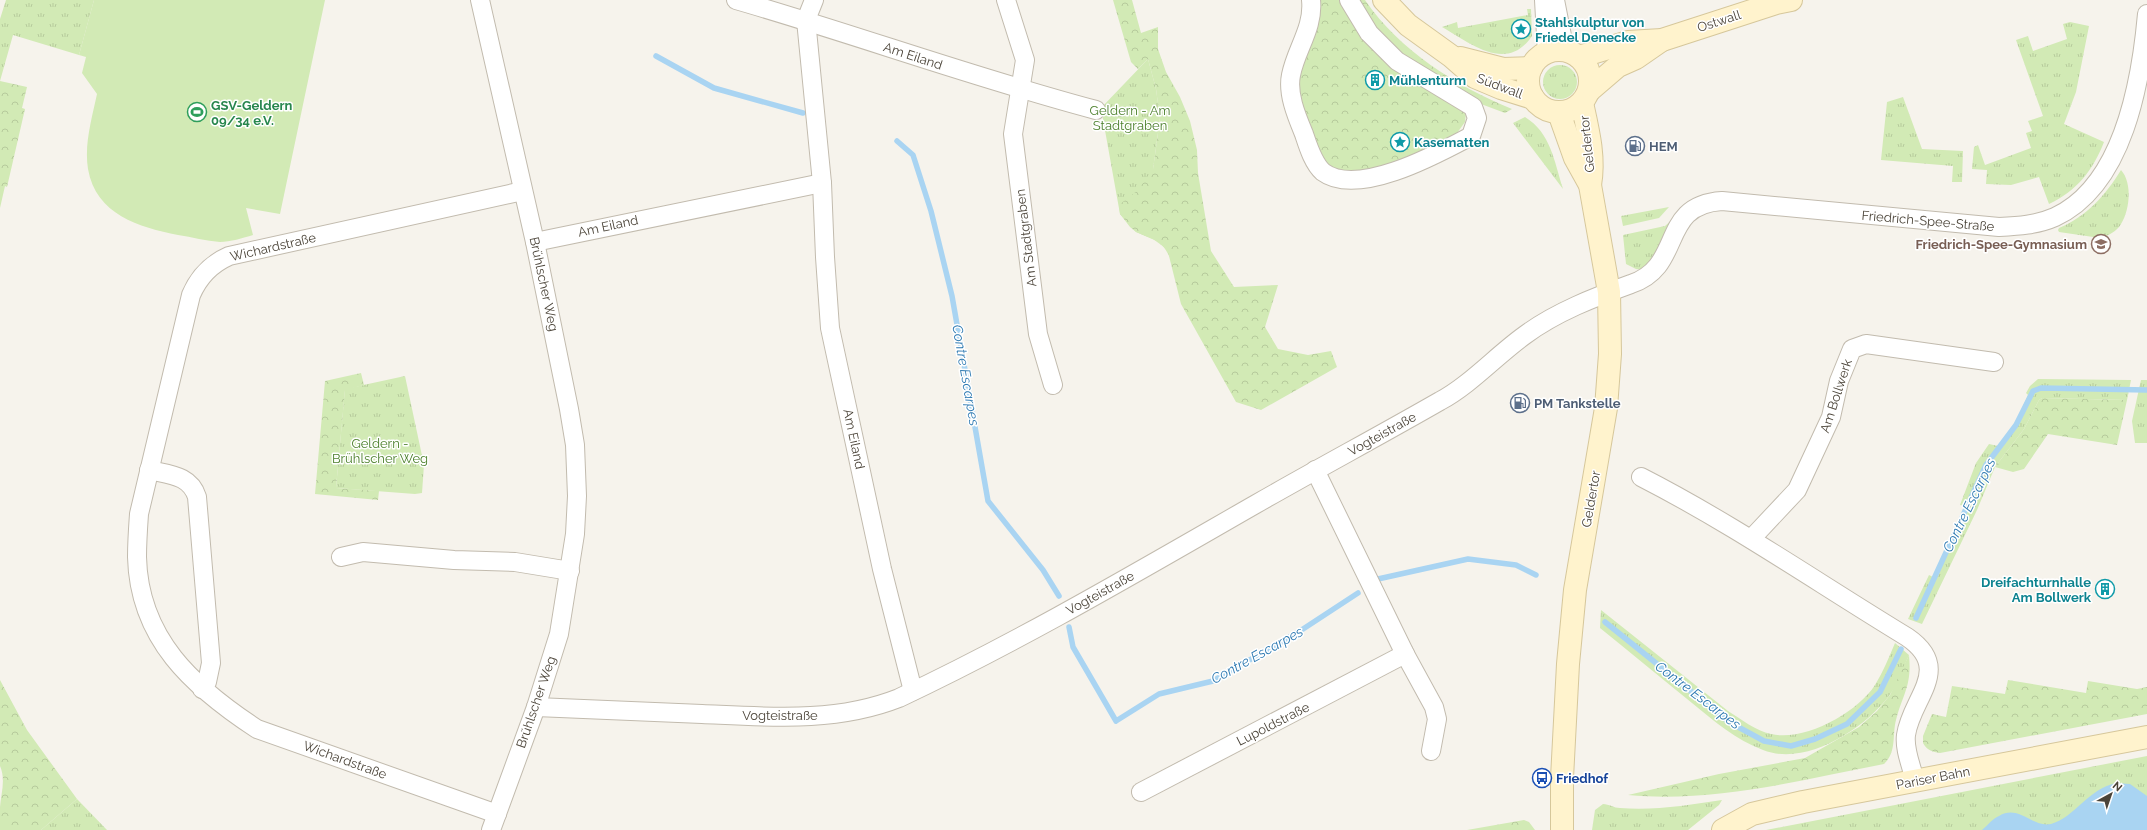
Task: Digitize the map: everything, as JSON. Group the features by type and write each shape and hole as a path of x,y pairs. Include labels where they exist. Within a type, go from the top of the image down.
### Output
{"main road":[{"name":"Südwall","path":"1384,0 1408,25 1451,56 1466,70 1485,82 1533,98"},
{"name":"Ostwall","path":"1564,54 1628,42 1662,40 1782,1"},
{"name":"Ostwall","path":"1586,96 1618,66 1636,58 1662,40"},
{"path":"1564,54 1584,61 1591,80 1586,96 1576,108 1559,113 1549,111 1540,106 1533,98 1529,88 1528,78 1531,68 1537,60 1564,54"},
{"name":"Südwall","path":"1451,56 1503,69 1531,68"},
{"name":"Geldertor","path":"1560,825 1568,664 1575,590 1606,408 1610,354 1609,292 1590,185 1592,172 1586,96"},
{"name":"Geldertor","path":"1559,113 1575,158 1590,185"},
{"name":"Pariser Bahn","path":"1722,830 1742,819 1768,810 2147,737"}],"street":[{"name":"Brühlscher Weg","path":"480,0 535,242 575,445 577,496 570,571 558,634 536,707 494,822"},
{"name":"Am Eiland","path":"736,0 806,20 1021,90"},
{"name":"Am Eiland","path":"814,0 806,20 822,183 830,328 882,569 913,691"},
{"name":"Am Stadtgraben","path":"1006,0 1025,60 1013,134 1038,334 1053,385"},
{"path":"1311,0 1309,26 1290,76 1290,89 1315,163 1323,171 1334,177 1360,179 1391,172 1425,160 1471,136 1477,118 1473,107 1397,60 1369,33 1349,0"},
{"path":"1544,0 1564,54"},
{"path":"1556,0 1564,54"},
{"name":"Friedrich-Spee-Straße","path":"1609,292 1637,282 1652,272 1666,255 1682,219 1697,206 1710,202 1722,201 1998,227 2024,226 2055,217 2073,206 2093,186 2106,168 2120,141 2137,81 2147,14"},
{"path":"1021,90 1096,110"},
{"name":"Am Eiland","path":"535,242 822,183"},
{"name":"Wichardstraße","path":"494,822 257,729 224,708 202,689 178,666 166,648 152,623 144,601 137,558 139,514 191,295 196,283 211,267 229,256 523,191"},
{"name":"Vogteistraße","path":"536,707 797,718 857,711 880,706 913,691 1080,605 1315,470 1444,400 1525,335 1546,321 1609,292"},
{"name":"Am Bollwerk","path":"1751,539 1797,490 1831,417 1839,381 1852,349 1866,344 1994,362"},
{"path":"149,470 182,478 194,489 197,497 211,663 207,682 202,689"},
{"path":"1315,470 1405,654 1434,707 1437,719 1431,751"},
{"path":"1641,477 1691,503 1751,539 1907,637 1923,649 1928,661 1927,682 1922,698 1909,726 1906,743 1915,781"},
{"path":"341,557 363,552 454,560 515,562 570,571"},
{"name":"Lupoldstraße","path":"1141,792 1405,654"}],"green space":[{"path":"6,0 94,0 79,55 13,35 0,81 0,19"},
{"name":"GSV-Geldern 09/34 e.V.","path":"94,0 325,0 280,214 246,208 253,235 232,241 220,242 163,232 134,223 121,216 100,198 93,185 87,160 89,131 97,94 82,73 86,57 79,55"},
{"path":"1113,0 1132,0 1141,33 1158,27 1158,49 1166,72 1180,97 1190,121 1197,150 1198,173 1211,251 1234,287 1278,285 1265,327 1278,349 1308,355 1331,351 1337,367 1261,410 1236,402 1181,304 1168,252 1159,242 1136,232 1120,214 1119,205 1138,190 1153,169 1160,119 1156,89 1148,59 1138,69 1131,62"},
{"path":"1317,0 1343,0 1466,113 1465,122 1452,140 1424,155 1355,174 1331,168 1317,154 1296,86"},
{"path":"1355,0 1365,0 1395,35 1412,51 1431,65 1470,89 1512,109 1505,113 1481,104 1394,52"},
{"path":"1527,9 1531,9 1532,36 1522,47 1511,53 1500,54 1488,52 1465,41 1442,27 1457,22 1458,28 1528,15"},
{"path":"2070,22 2089,26 2076,92 2064,124 2104,142 2095,162 2083,179 2068,193 2049,204 2039,177 2011,185 1986,184 1987,170 1972,169 1974,147 1978,145 1985,165 2031,148 2026,133 2032,131 2028,121 2043,116 2016,40 2028,36 2033,51 2067,39 2063,24"},
{"name":"Geldern - Am Stadtgraben","path":"1148,59 1156,89 1160,118 1152,177 1171,259 1164,247 1153,239 1136,232 1120,214 1101,108"},
{"path":"1563,65 1572,70 1576,75 1576,89 1572,94 1567,98 1557,99 1553,98 1544,89 1543,79 1544,75 1553,66"},
{"path":"0,81 27,87 22,108 25,109 7,187 5,186 0,208"},
{"path":"1903,97 1922,149 1963,151 1962,182 1952,182 1953,166 1881,160 1887,102"},
{"path":"1525,117 1541,131 1546,139 1554,158 1563,189 1513,123"},
{"path":"2121,170 2127,182 2129,198 2126,214 2117,229 2100,238 2059,232 2059,228 2078,218 2102,197"},
{"path":"1669,207 1659,218 1623,226 1621,216"},
{"path":"1674,218 1660,250 1642,270 1626,264 1623,235 1665,226"},
{"path":"361,373 364,385 345,390 336,488 379,491 378,500 315,494 325,381"},
{"name":"Geldern - Brühlscher Weg","path":"405,376 424,465 422,493 415,494 336,488 345,389"},
{"path":"2038,379 2131,380 2127,400 2042,398 2039,400 2024,429 1995,467 1977,510 1922,624 1908,619 1929,575 1933,577 1967,507 1960,505 1976,463 1989,444 1998,446 2015,424 2028,395 2026,393 2030,386"},
{"path":"2141,380 2147,380 2147,443 2135,443 2132,421"},
{"path":"2042,398 2127,400 2117,445 2048,434 2024,469 2013,472 1995,467 2024,429 2039,400"},
{"path":"1601,610 1728,711 1754,728 1771,734 1799,734 1829,723 1843,715 1856,706 1875,685 1895,643 1909,655 1898,681 1889,696 1865,721 1833,742 1815,749 1797,753 1780,754 1753,746 1726,730 1709,717 1600,628"},
{"path":"1909,655 1910,666 1908,682 1896,720 1891,754 1884,764 1789,783 1725,793 1660,797 1628,795 1719,774 1805,758 1859,727 1877,711 1890,695"},
{"path":"0,680 27,730 77,799 41,830 0,830 0,807 3,776 0,766"},
{"path":"2008,680 2086,693 2088,681 2137,689 2147,687 2147,714 1940,753 1926,747 1923,743 1923,736 1932,714 1946,717 1952,686 2005,694"},
{"path":"2147,756 2147,830 1766,830"},
{"path":"77,799 107,830 41,830"},
{"path":"1722,800 1719,805 1688,830 1592,830 1595,810 1603,804 1618,808 1645,809"},
{"path":"1524,820 1529,822 1535,830 1467,830"}],"water":[{"path":"2116,783 2130,784 2147,796 2147,830 1982,830 1994,819 2006,813 2019,814 2038,823 2051,824 2067,816 2097,791"}],"waterway":[{"name":"Contre Escarpes","path":"656,56 714,88 803,113"},
{"name":"Contre Escarpes","path":"897,141 913,155 931,211 952,296 988,501 1043,570 1059,596"},
{"name":"Contre Escarpes","path":"1916,618 1986,465 2016,425 2033,391 2041,388 2147,390"},
{"name":"Contre Escarpes","path":"1378,579 1468,559 1516,565 1536,575"},
{"name":"Contre Escarpes","path":"1069,627 1073,647 1116,721 1159,694 1213,681 1300,631 1358,593"},
{"name":"Contre Escarpes","path":"1605,622 1729,722 1764,741 1791,746 1815,739 1847,724 1880,692 1901,649"}],"place":[{"name":"Stahlskulptur von Friedel Denecke","path":"1521,29"},
{"name":"Mühlenturm","path":"1375,80"},
{"name":"GSV-Geldern 09/34 e.V.","path":"197,112"},
{"name":"Kasematten","path":"1400,142"},
{"name":"HEM","path":"1635,146"},
{"name":"Friedrich-Spee-Gymnasium","path":"2101,244"},
{"name":"PM Tankstelle","path":"1520,403"},
{"name":"Dreifachturnhalle Am Bollwerk","path":"2105,589"},
{"name":"Friedhof","path":"1542,778"}]}
